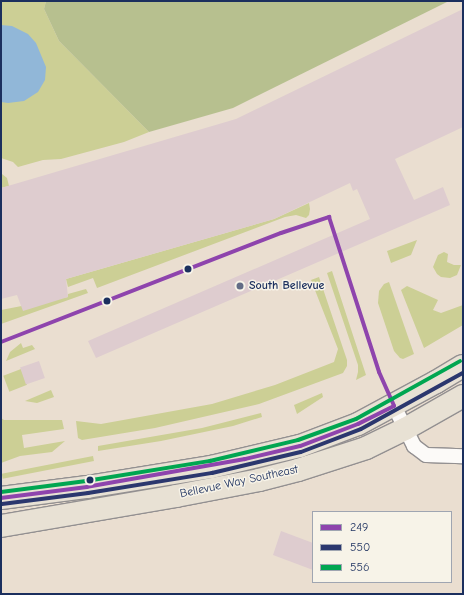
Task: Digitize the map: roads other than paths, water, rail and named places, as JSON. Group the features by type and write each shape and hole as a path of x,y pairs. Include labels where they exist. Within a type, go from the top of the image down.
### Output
{"main road":[{"name":"Bellevue Way Southeast","path":"1,498 87,487 246,459 300,446 358,424 394,406 463,366"},
{"name":"Bellevue Way Southeast","path":"1,526 259,480 366,448 405,429 463,396"}],"street":[{"path":"394,406 414,446 426,455 463,456"}],"water":[{"path":"1,25 12,26 28,34 36,43 46,67 45,80 38,92 24,101 8,103 1,102"}],"place":[{"name":"South Bellevue","path":"240,286"}]}
